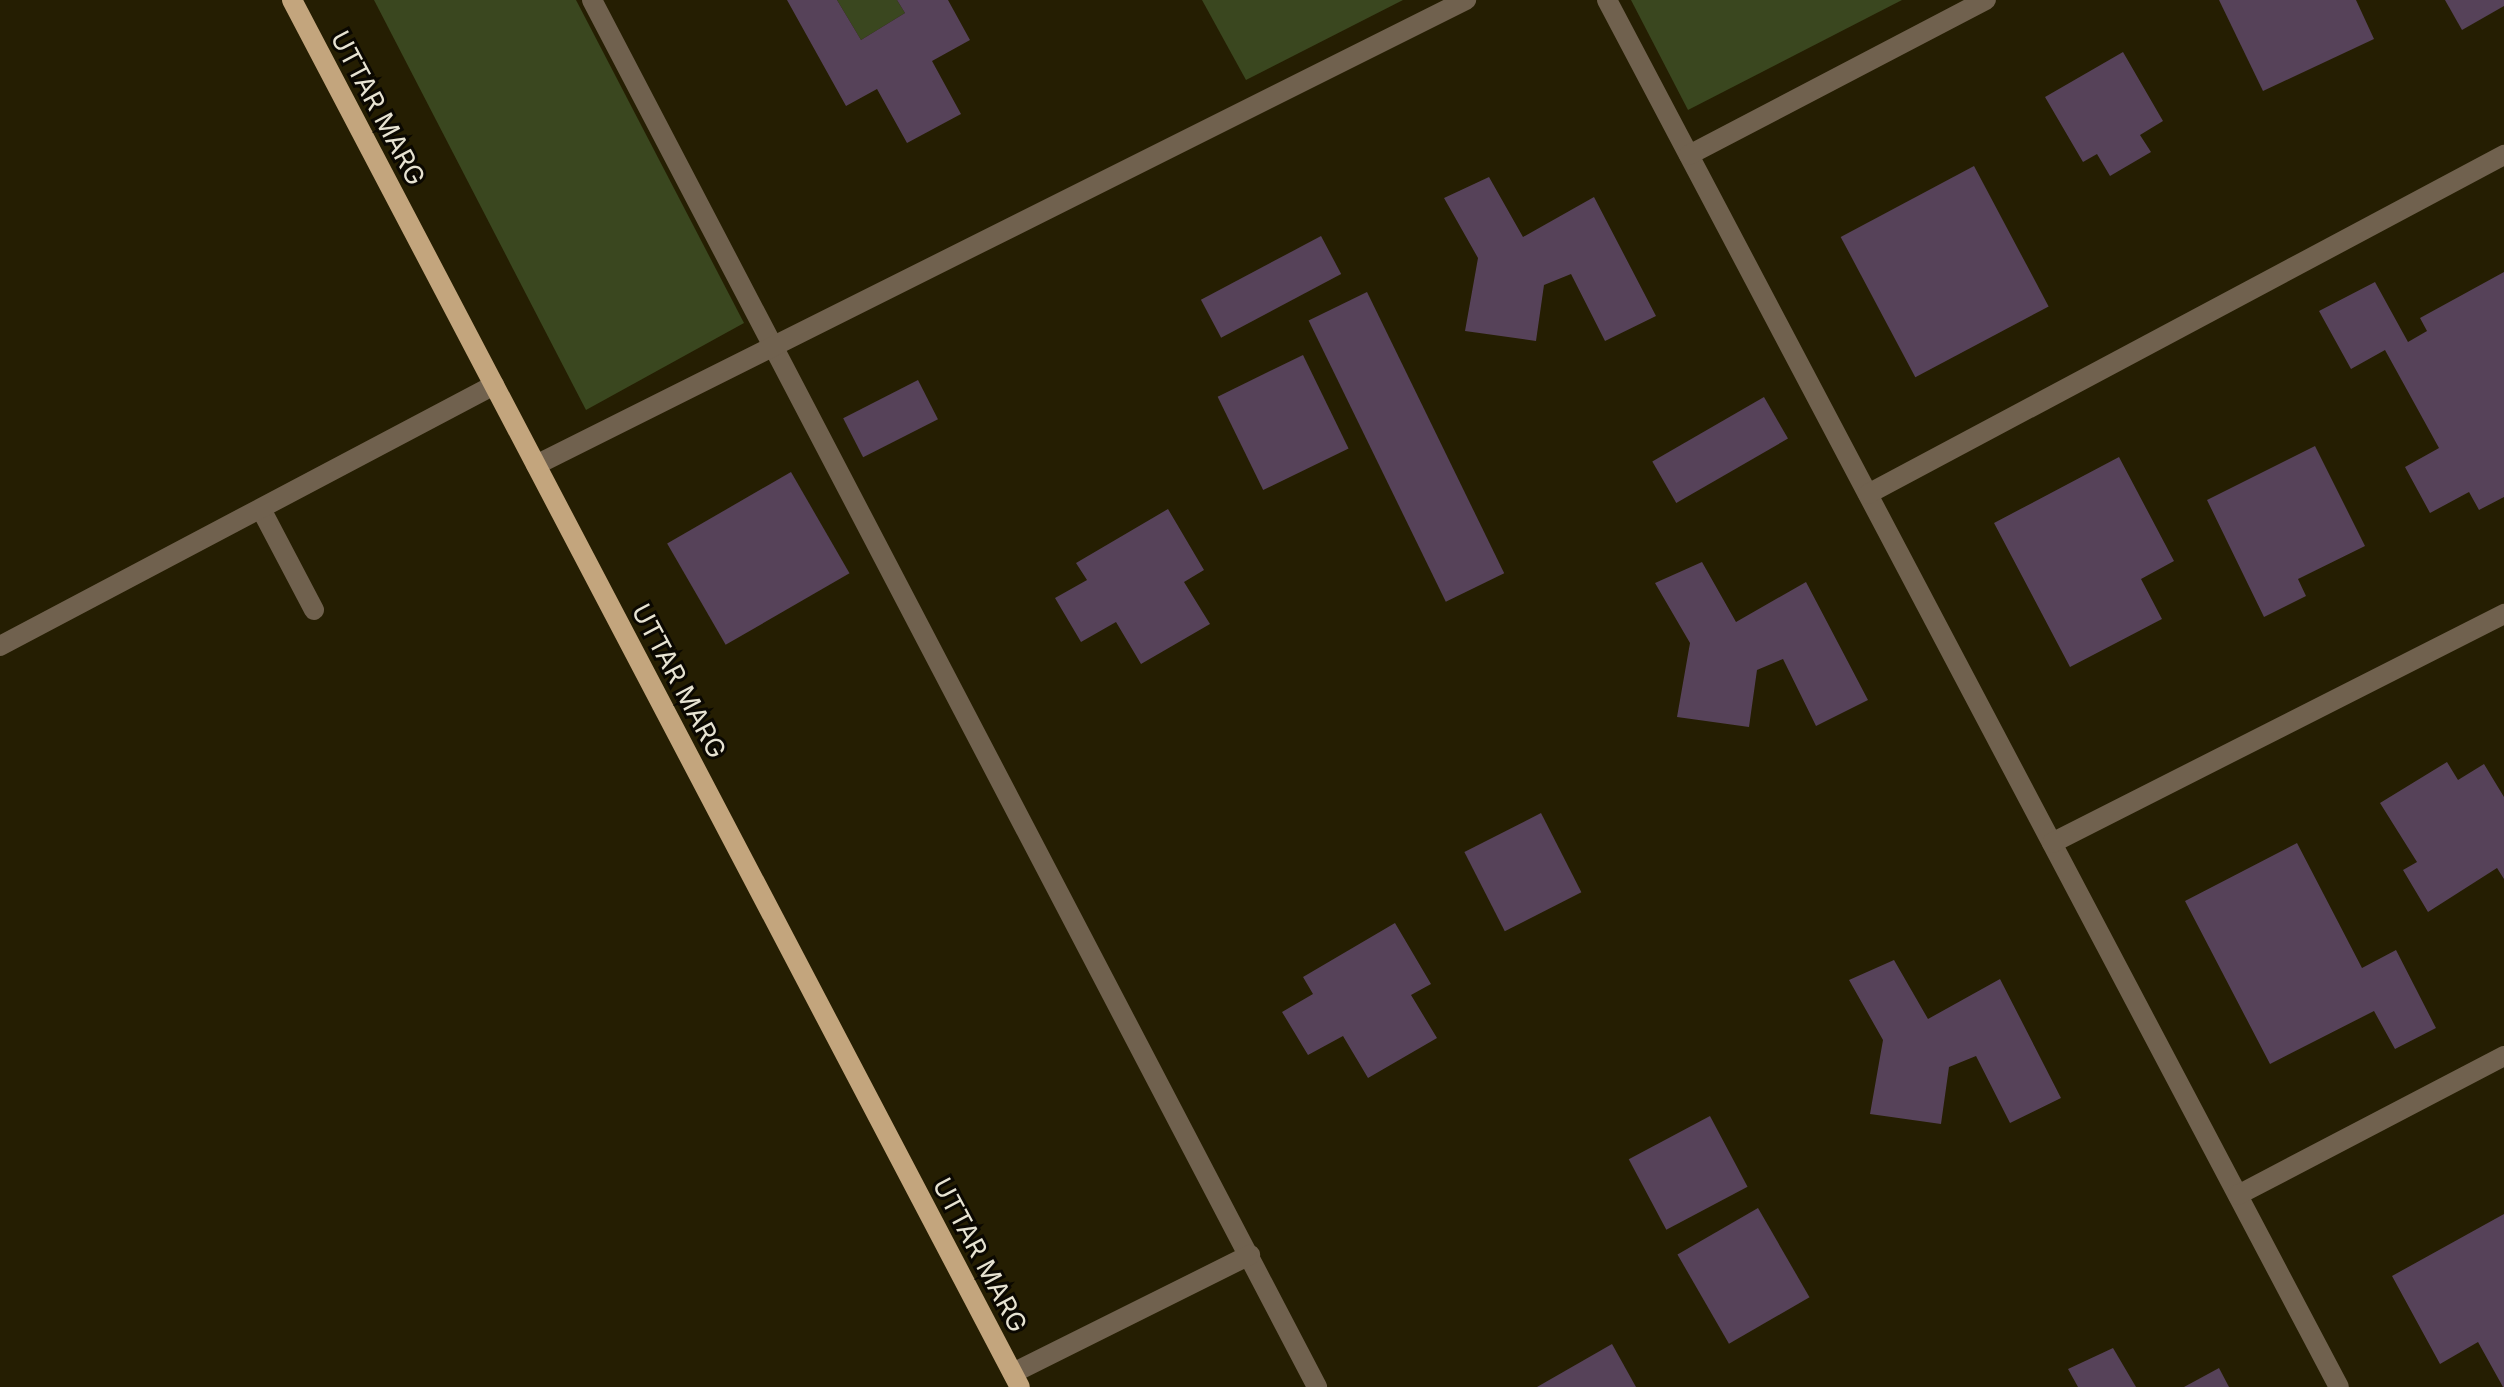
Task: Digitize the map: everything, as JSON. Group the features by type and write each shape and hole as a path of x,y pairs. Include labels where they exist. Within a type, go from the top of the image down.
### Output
{"main road":[{"name":"UTTAR MARG","path":"292,0 1016,1380"}],"street":[{"path":"592,0 1317,1387"},
{"path":"536,465 1466,0"},
{"path":"1607,0 2339,1387"},
{"path":"1689,155 1986,0"},
{"path":"1868,494 2504,155"},
{"path":"0,646 494,385"},
{"path":"261,509 314,610"},
{"path":"2052,843 2504,614"},
{"path":"2238,1195 2504,1056"},
{"path":"1016,1380 1250,1255"}],"green space":[{"path":"374,0 576,0 744,323 586,410"},
{"path":"837,0 897,0 905,13 861,40"},
{"path":"1202,0 1403,0 1246,80"},
{"path":"1631,0 1902,0 1688,110"}],"building":[{"path":"787,0 837,0 861,40 905,13 897,0 948,0 970,40 932,61 961,114 907,143 877,89 846,106"},
{"path":"2219,0 2356,0 2374,39 2263,91"},
{"path":"2445,0 2504,0 2504,6 2462,30"},
{"path":"2123,52 2163,121 2140,135 2151,152 2110,176 2097,154 2083,162 2045,97"},
{"path":"1974,166 2049,306 1915,377 1841,237"},
{"path":"1489,177 1523,237 1594,197 1656,316 1605,341 1571,274 1544,285 1536,341 1465,331 1478,258 1444,198"},
{"path":"1321,236 1341,274 1221,338 1201,300"},
{"path":"2504,272 2504,497 2479,510 2469,492 2430,513 2405,467 2439,448 2385,350 2351,369 2319,311 2375,282 2408,342 2427,331 2420,318"},
{"path":"1367,292 1504,573 1446,602 1309,320"},
{"path":"1303,355 1349,448 1263,490 1218,397"},
{"path":"918,380 938,419 863,457 843,418"},
{"path":"1764,397 1788,439 1676,503 1652,462"},
{"path":"2315,446 2365,546 2298,579 2306,596 2264,617 2207,500"},
{"path":"2119,457 2174,561 2141,579 2162,619 2070,667 1994,523"},
{"path":"791,472 850,573 726,645 667,544"},
{"path":"1168,509 1204,570 1184,582 1210,624 1141,664 1116,622 1081,642 1055,598 1087,580 1076,563"},
{"path":"1702,562 1736,622 1806,582 1868,700 1816,726 1783,659 1757,670 1749,727 1677,717 1690,643 1655,583"},
{"path":"2447,762 2458,780 2484,764 2504,797 2504,879 2497,868 2428,912 2403,870 2417,862 2380,803"},
{"path":"1541,813 1581,892 1505,931 1464,852"},
{"path":"2297,843 2362,968 2396,950 2436,1028 2395,1049 2374,1011 2270,1064 2185,901"},
{"path":"1395,923 1431,984 1411,995 1437,1038 1368,1078 1343,1036 1308,1055 1282,1012 1313,994 1303,977"},
{"path":"1894,960 1928,1019 2000,979 2061,1098 2010,1123 1976,1056 1949,1067 1941,1124 1870,1114 1883,1040 1849,980"},
{"path":"1710,1116 1748,1187 1666,1230 1629,1159"},
{"path":"1758,1208 1810,1297 1729,1344 1677,1254"},
{"path":"2504,1214 2503,1387 2478,1342 2440,1364 2392,1276"},
{"path":"1612,1344 1636,1387 1537,1387"},
{"path":"2113,1348 2136,1387 2078,1387 2068,1369"},
{"path":"2219,1368 2229,1387 2184,1387"}]}
